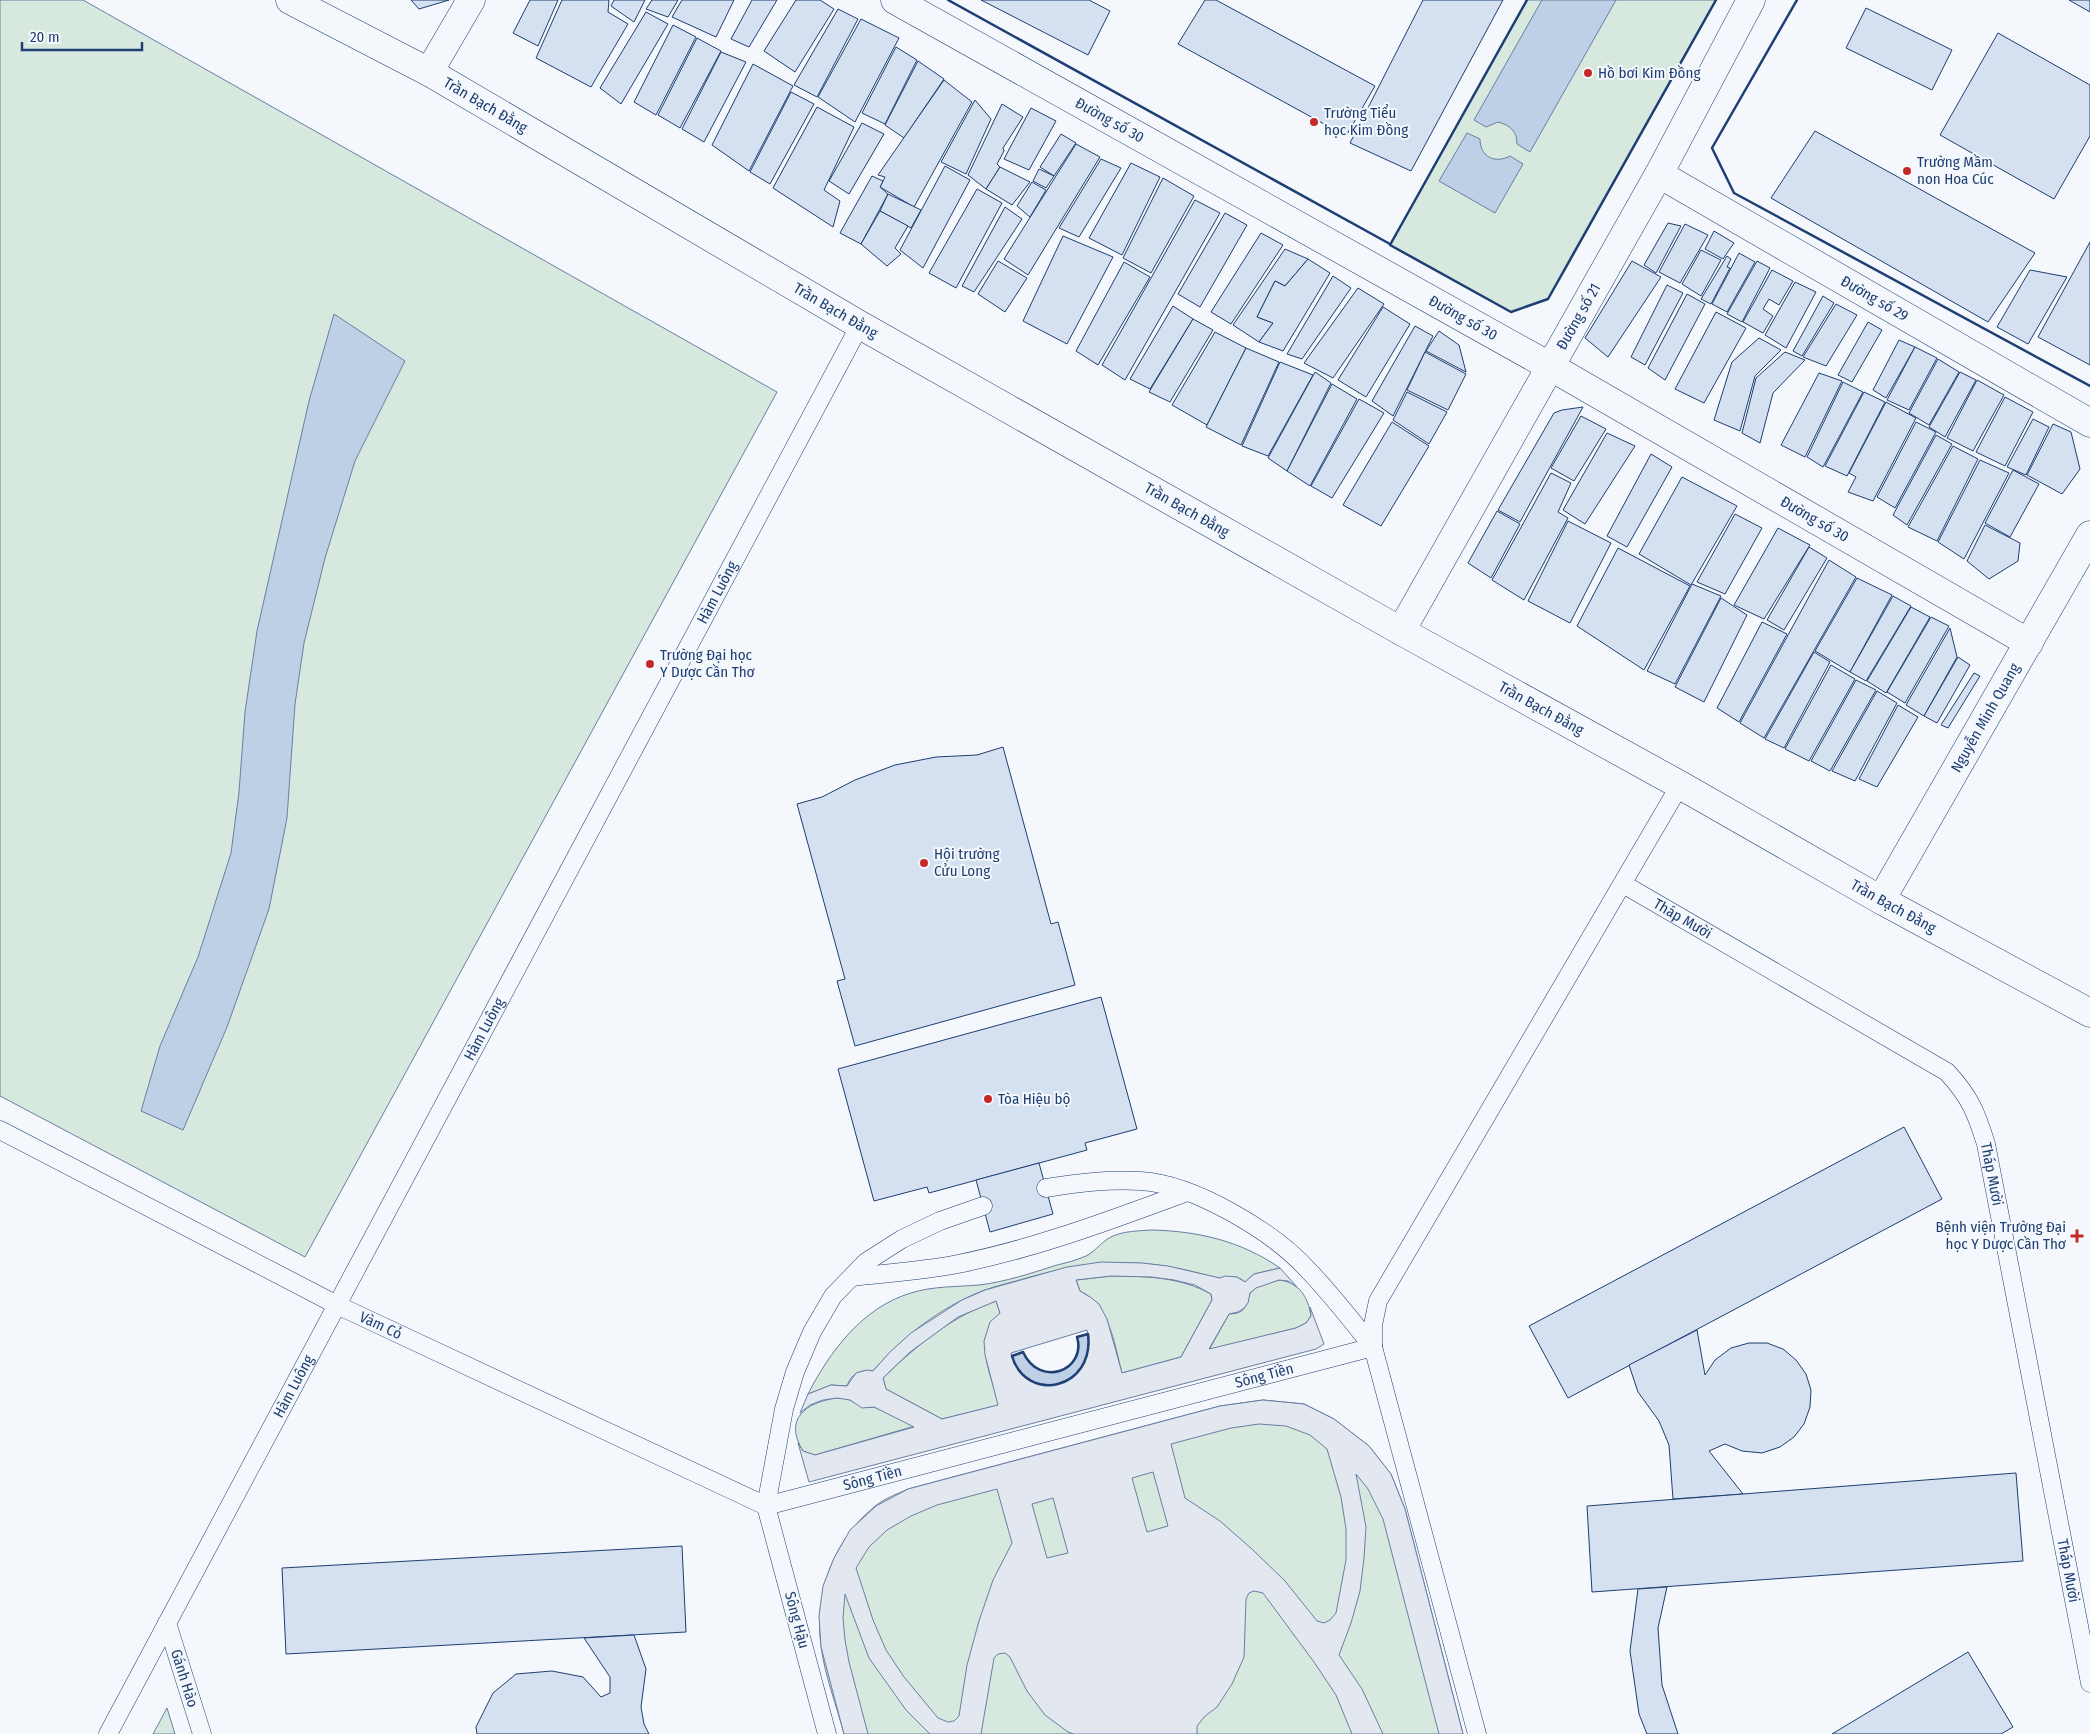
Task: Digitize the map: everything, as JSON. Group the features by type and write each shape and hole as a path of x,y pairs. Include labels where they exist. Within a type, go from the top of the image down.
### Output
{"street":[{"name":"Trần Bạch Đằng","path":"290,0 429,72 860,325 1401,631 1680,784 1881,900 2090,1013"},
{"path":"429,72 471,0"},
{"name":"Đường số 30","path":"896,0 1550,367 2029,643"},
{"name":"Đường số 21","path":"1401,631 1659,174 1751,0"},
{"name":"Đường số 29","path":"1659,174 2090,423"},
{"name":"Nguyễn Minh Quang","path":"1881,900 2090,535"}],"lane":[{"name":"Hàm Luông","path":"108,1734 860,325"},
{"path":"1477,1734 1372,1347 1373,1325 1378,1301 1624,884 1680,784"},
{"name":"Tháp Mười","path":"1624,884 1947,1072 1964,1089 1977,1114 1986,1144 2090,1683"},
{"name":"Vàm Cỏ","path":"0,1130 336,1305 766,1506"},
{"path":"1046,1188 1097,1180 1143,1181 1186,1192 1228,1210 1267,1234 1308,1269 1372,1347"},
{"path":"852,1277 956,1264 1024,1248 1084,1230 1186,1192"},
{"path":"766,1506 784,1409 795,1372 812,1332 833,1296 866,1262 902,1239 983,1206"},
{"name":"Sông Tiền","path":"766,1506 1372,1347"},
{"name":"Sông Hậu","path":"766,1506 827,1734"},
{"name":"Gánh Hào","path":"167,1623 202,1734"}],"shaded area":[{"path":"0,0 83,0 777,392 305,1257 0,1096"},
{"path":"1527,0 1716,0 1548,299 1511,312 1390,245"},
{"path":"1151,1230 1202,1235 1218,1239 1250,1251 1280,1268 1254,1274 1245,1282 1236,1277 1218,1278 1179,1269 1136,1263 1095,1264 1030,1277 994,1287 966,1298 923,1324 897,1346 873,1371 857,1373 851,1378 847,1386 831,1385 808,1394 827,1362 850,1333 863,1320 894,1300 928,1289 979,1285 1018,1277 1086,1256 1106,1240 1118,1234"},
{"path":"1101,1262 1142,1263 1168,1266 1220,1278 1225,1276 1237,1277 1245,1282 1254,1274 1280,1268 1297,1287 1288,1281 1279,1280 1256,1288 1250,1293 1248,1303 1244,1308 1229,1314 1209,1349 1296,1328 1306,1323 1311,1316 1310,1307 1324,1344 1316,1349 809,1482 798,1443 803,1451 815,1455 914,1427 874,1407 862,1408 850,1400 837,1398 823,1400 810,1405 800,1413 808,1394 831,1385 847,1386 856,1373 867,1370 873,1371 911,1333 962,1300 985,1290 1067,1267","holes":["1111,1276 1152,1277 1174,1280 1195,1285 1211,1294 1212,1300 1181,1357 1122,1373 1107,1319 1099,1304 1080,1291 1076,1280","996,1301 1000,1313 990,1322 984,1341 985,1355 998,1405 942,1419 886,1389 883,1378 910,1352 958,1317","1087,1330 1089,1345 1075,1376 1064,1382 1053,1385 1031,1380 1014,1364 1011,1353"]},
{"path":"1111,1276 1150,1277 1175,1281 1199,1288 1211,1294 1212,1300 1181,1357 1122,1373 1109,1326 1098,1306 1080,1291 1076,1280"},
{"path":"1279,1280 1286,1281 1297,1287 1305,1297 1311,1316 1306,1323 1296,1328 1209,1350 1229,1314 1244,1309 1252,1291 1261,1285"},
{"path":"996,1301 1000,1313 992,1323 985,1345 988,1369 999,1405 942,1419 886,1389 883,1378 935,1333 964,1315"},
{"path":"837,1398 850,1400 864,1407 874,1407 915,1426 815,1455 803,1451 797,1440 796,1430 797,1421 801,1414 816,1403"},
{"path":"1263,1400 1304,1404 1334,1419 1369,1446 1391,1474 1405,1509 1463,1734 844,1734 828,1679 821,1646 821,1607 824,1588 837,1552 847,1536 878,1504 908,1489 1220,1406"},
{"path":"1263,1400 1304,1404 1334,1419 1369,1446 1391,1474 1405,1509 1463,1734 1439,1734 1383,1519 1368,1489 1356,1474 1366,1527 1364,1558 1360,1591 1339,1655 1362,1689 1383,1734 1352,1734 1336,1695 1314,1662 1263,1593 1254,1591 1249,1593 1246,1599 1244,1657 1232,1684 1217,1707 1204,1717 1197,1726 1197,1734 1074,1734 1068,1732 1045,1715 1027,1691 1010,1657 1005,1653 998,1654 994,1658 981,1734 930,1734 906,1710 869,1658 845,1594 843,1618 845,1640 868,1734 844,1734 821,1647 819,1616 823,1586 834,1558 850,1530 876,1506 908,1489 1220,1406","holes":["1259,1424 1286,1426 1310,1435 1327,1449 1341,1497 1346,1529 1346,1560 1336,1613 1330,1620 1324,1623 1317,1621 1285,1581 1253,1550 1220,1521 1185,1498 1171,1444 1231,1428","1153,1472 1168,1526 1147,1532 1132,1478","997,1489 1012,1543 993,1580 979,1621 967,1665 959,1716 954,1721 948,1722 938,1718 904,1677 886,1650 873,1620 856,1568 869,1547 887,1530 911,1516 937,1505","1053,1498 1068,1553 1047,1558 1032,1504"]},
{"path":"167,1708 175,1734 153,1734"}],"water":[{"path":"1542,0 1616,0 1530,152 1517,144 1514,132 1506,125 1498,122 1486,127 1474,120"},
{"path":"1467,133 1480,139 1483,150 1489,157 1499,159 1510,156 1523,164 1495,213 1439,181"},
{"path":"334,314 405,361 355,461 325,558 304,643 295,704 287,818 269,909 227,1027 183,1130 141,1111 160,1046 198,957 231,853 239,792 245,712 257,631 309,401"},
{"path":"1088,1334 1087,1353 1081,1368 1071,1378 1058,1384 1044,1385 1031,1381 1020,1371 1012,1356 1023,1352 1031,1363 1040,1370 1060,1371 1069,1366 1075,1358 1078,1349 1077,1337"}],"building":[{"path":"411,0 449,0 419,9"},
{"path":"530,0 558,0 538,46 513,33"},
{"path":"562,0 609,0 608,12 628,24 591,87 536,58"},
{"path":"614,0 645,0 634,22 611,6"},
{"path":"652,0 678,0 668,17 646,9"},
{"path":"682,0 734,0 716,37 672,17"},
{"path":"752,0 777,0 749,47 731,39"},
{"path":"796,0 820,0 834,9 795,72 764,51"},
{"path":"981,0 1089,0 1110,11 1088,55"},
{"path":"1205,0 1216,0 1375,86 1346,136 1178,44"},
{"path":"1423,0 1503,0 1411,171 1350,143"},
{"path":"2069,0 2090,0 2090,12"},
{"path":"1866,8 1952,50 1932,90 1846,48"},
{"path":"838,9 858,19 817,97 794,85"},
{"path":"646,12 668,24 621,104 600,88"},
{"path":"861,19 899,38 855,122 818,97"},
{"path":"673,25 696,37 656,115 634,102"},
{"path":"1998,33 2090,85 2090,136 2054,199 1940,135"},
{"path":"697,38 721,51 680,128 658,115"},
{"path":"896,47 917,60 885,124 862,113"},
{"path":"721,52 746,62 704,142 682,129"},
{"path":"918,61 944,79 904,138 885,125"},
{"path":"753,64 793,86 749,171 712,145"},
{"path":"944,80 972,102 914,207 880,187 885,177 878,175"},
{"path":"791,92 814,104 770,184 750,172"},
{"path":"975,100 991,119 966,174 941,162"},
{"path":"1002,104 1023,117 1003,148 1004,151 997,164 1000,167 986,189 968,175"},
{"path":"817,107 854,127 824,190 840,201 833,227 773,188"},
{"path":"1031,108 1056,121 1029,170 1004,159"},
{"path":"862,123 884,134 849,194 829,181"},
{"path":"1815,131 2035,253 1988,322 1771,198"},
{"path":"1061,134 1076,143 1054,176 1040,167"},
{"path":"1076,144 1100,157 1028,275 1004,259"},
{"path":"1101,159 1121,168 1079,237 1059,228"},
{"path":"1131,163 1160,177 1122,255 1089,238"},
{"path":"945,166 970,180 923,268 900,250"},
{"path":"1000,167 1030,182 1012,205 986,189"},
{"path":"1039,169 1054,176 1046,188 1033,181"},
{"path":"872,176 883,181 880,187 888,194 861,244 840,233"},
{"path":"1163,178 1194,196 1151,273 1123,258"},
{"path":"1032,182 1046,190 1030,217 1017,206"},
{"path":"977,189 1002,203 956,288 929,273"},
{"path":"888,194 921,210 911,228 880,211"},
{"path":"1195,200 1220,213 1125,380 1102,365"},
{"path":"1005,207 1022,219 974,292 962,286"},
{"path":"880,211 908,226 895,248 901,254 887,266 861,244"},
{"path":"1225,213 1247,225 1200,307 1178,294"},
{"path":"1668,223 1681,226 1656,273 1644,265"},
{"path":"1685,224 1708,235 1680,283 1659,272"},
{"path":"1714,231 1734,243 1723,259 1705,249"},
{"path":"1261,233 1283,245 1231,324 1211,312"},
{"path":"1063,236 1113,257 1067,344 1023,321"},
{"path":"2090,242 2090,365 2038,337"},
{"path":"1285,249 1308,259 1285,286 1275,281 1257,317 1273,323 1259,342 1233,325"},
{"path":"1701,250 1721,260 1701,296 1682,284"},
{"path":"1739,253 1755,262 1727,312 1712,304"},
{"path":"1727,256 1731,259 1727,267 1730,268 1711,304 1701,299"},
{"path":"1308,259 1330,273 1283,351 1259,342 1273,323 1257,317 1275,281 1285,286"},
{"path":"998,261 1027,278 1005,312 978,294"},
{"path":"1632,261 1661,277 1608,357 1585,338"},
{"path":"1757,261 1770,268 1742,322 1727,314"},
{"path":"1124,262 1150,277 1098,365 1076,351"},
{"path":"1772,270 1793,281 1779,305 1769,299 1763,309 1773,316 1763,333 1743,322"},
{"path":"2030,270 2067,277 2028,344 1997,327"},
{"path":"1333,276 1351,288 1302,359 1287,354"},
{"path":"1795,282 1816,292 1786,348 1765,335"},
{"path":"1667,285 1683,293 1645,365 1631,357"},
{"path":"1358,288 1384,304 1333,378 1304,363"},
{"path":"1687,294 1705,304 1665,380 1648,368"},
{"path":"1823,296 1834,303 1802,356 1793,351"},
{"path":"1836,304 1857,315 1826,366 1803,357"},
{"path":"1173,306 1193,319 1150,389 1130,379"},
{"path":"1383,307 1410,324 1366,397 1338,380"},
{"path":"1716,312 1746,328 1704,403 1675,389"},
{"path":"1193,319 1213,330 1170,402 1149,392"},
{"path":"1868,322 1882,330 1852,382 1838,375"},
{"path":"1415,326 1433,336 1393,416 1372,401"},
{"path":"1439,331 1459,345 1466,372 1426,351"},
{"path":"1215,332 1246,348 1207,425 1172,405"},
{"path":"1759,338 1781,350 1755,376 1740,431 1714,420 1732,362"},
{"path":"1899,340 1915,347 1886,398 1873,390"},
{"path":"1915,347 1937,358 1909,410 1887,400"},
{"path":"1246,348 1279,362 1241,445 1206,427"},
{"path":"1425,352 1466,374 1448,410 1407,390"},
{"path":"1785,352 1805,360 1773,393 1760,443 1742,433 1756,378"},
{"path":"1938,359 1959,372 1929,425 1909,413"},
{"path":"1280,362 1313,375 1268,456 1242,446"},
{"path":"1315,372 1331,383 1287,471 1268,458"},
{"path":"1960,372 1976,380 1945,437 1929,427"},
{"path":"1819,373 1842,381 1805,457 1781,445"},
{"path":"1977,380 2004,395 1973,451 1947,438"},
{"path":"1843,382 1863,392 1823,467 1807,457"},
{"path":"1332,384 1357,399 1310,486 1287,471"},
{"path":"1407,392 1447,412 1429,444 1393,420"},
{"path":"1864,392 1885,402 1847,476 1825,466"},
{"path":"2005,397 2033,412 2005,466 1976,452"},
{"path":"1359,399 1384,413 1332,498 1311,486"},
{"path":"1886,402 1916,418 1873,501 1848,492 1856,477 1849,473"},
{"path":"1583,407 1520,522 1498,510 1554,413"},
{"path":"1581,416 1606,429 1574,481 1551,468"},
{"path":"2033,419 2049,427 2026,475 2007,467"},
{"path":"1392,422 1429,446 1381,526 1343,505"},
{"path":"1916,422 1936,432 1895,508 1877,497"},
{"path":"2053,424 2071,432 2080,469 2062,494 2027,475"},
{"path":"1607,433 1635,446 1585,524 1563,510"},
{"path":"1936,435 1952,444 1907,525 1893,515"},
{"path":"1953,446 1978,459 1937,541 1908,527"},
{"path":"1651,454 1672,467 1627,547 1607,536"},
{"path":"1980,460 2009,473 1964,559 1938,542"},
{"path":"2013,470 2039,484 2010,537 1985,523"},
{"path":"1551,473 1571,483 1558,512 1568,518 1524,600 1492,580"},
{"path":"1682,477 1737,506 1691,585 1639,554"},
{"path":"1497,511 1520,524 1491,578 1468,563"},
{"path":"1735,514 1762,528 1725,594 1697,582"},
{"path":"1568,521 1611,543 1570,623 1528,601"},
{"path":"1985,525 2020,543 2018,561 1989,579 1967,561"},
{"path":"1778,528 1810,545 1764,619 1734,605"},
{"path":"1809,547 1827,558 1784,630 1767,620"},
{"path":"1618,548 1690,586 1644,670 1577,626"},
{"path":"1829,560 1856,577 1764,738 1740,723"},
{"path":"1857,578 1892,595 1850,672 1815,651"},
{"path":"1692,584 1721,596 1675,684 1647,671"},
{"path":"1893,596 1911,606 1866,681 1850,672"},
{"path":"1721,598 1747,615 1704,702 1675,687"},
{"path":"1911,607 1930,617 1886,693 1867,681"},
{"path":"1931,617 1949,626 1905,703 1887,692"},
{"path":"1762,622 1787,634 1739,722 1717,708"},
{"path":"1950,628 1957,657 1924,716 1906,705"},
{"path":"1814,652 1830,662 1784,748 1765,739"},
{"path":"1958,657 1970,665 1937,723 1924,716"},
{"path":"1831,665 1855,679 1809,761 1785,749"},
{"path":"1974,673 1980,676 1948,728 1941,725"},
{"path":"1856,680 1876,690 1830,771 1811,761"},
{"path":"1877,691 1897,703 1855,781 1832,771"},
{"path":"1898,705 1918,717 1877,787 1859,779"},
{"name":"Hội trường Cửu Long","path":"1003,747 1051,924 1058,922 1075,985 855,1046 837,981 845,979 797,804 822,797 855,780 895,765 936,757 977,755"},
{"name":"Tòa Hiệu bộ","path":"1101,997 1137,1129 1085,1143 1087,1150 929,1193 927,1187 874,1201 838,1069"},
{"path":"1904,1127 1942,1199 1568,1398 1529,1326"},
{"path":"1039,1163 1053,1214 990,1232 976,1180"},
{"path":"1697,1330 1705,1375 1715,1360 1731,1348 1749,1343 1767,1343 1783,1349 1796,1360 1806,1374 1811,1390 1810,1407 1804,1424 1794,1437 1780,1447 1762,1453 1742,1451 1725,1444 1709,1451 1743,1494 1673,1499 1669,1445 1659,1421 1638,1392 1629,1365"},
{"path":"2016,1473 2023,1561 1592,1592 1587,1506"},
{"path":"682,1546 686,1632 286,1654 282,1568"},
{"path":"1667,1587 1658,1628 1662,1685 1678,1734 1647,1734 1639,1714 1630,1651 1638,1589"},
{"path":"634,1635 646,1669 641,1707 644,1724 649,1734 477,1734 476,1727 493,1693 516,1674 552,1671 583,1677 601,1697 610,1693 610,1677 584,1638"},
{"path":"1968,1652 2013,1727 2001,1734 1832,1734"}],"wall":[{"path":"948,0 1390,244"},
{"path":"1527,0 1390,245 1511,312 1548,299 1716,0"},
{"path":"1797,0 1712,148 1734,193 2090,386"},
{"path":"1088,1334 1087,1353 1081,1368 1071,1378 1058,1384 1044,1385 1031,1381 1020,1371 1012,1356 1023,1352 1031,1363 1040,1370 1060,1371 1069,1366 1075,1358 1078,1349 1077,1337 1088,1334"}],"place":[{"name":"Hồ bơi Kim Đồng","path":"1588,73"},
{"name":"Trường Tiểu học Kim Đồng","path":"1314,122"},
{"name":"Trường Mầm non Hoa Cúc","path":"1907,171"},
{"name":"Trường Đại học Y Dược Cần Thơ","path":"650,664"},
{"name":"Hội trường Cửu Long","path":"924,863"},
{"name":"Tòa Hiệu bộ","path":"988,1099"},
{"name":"Bệnh viện Trường Đại học Y Dược Cần Thơ","path":"2077,1236"}]}
